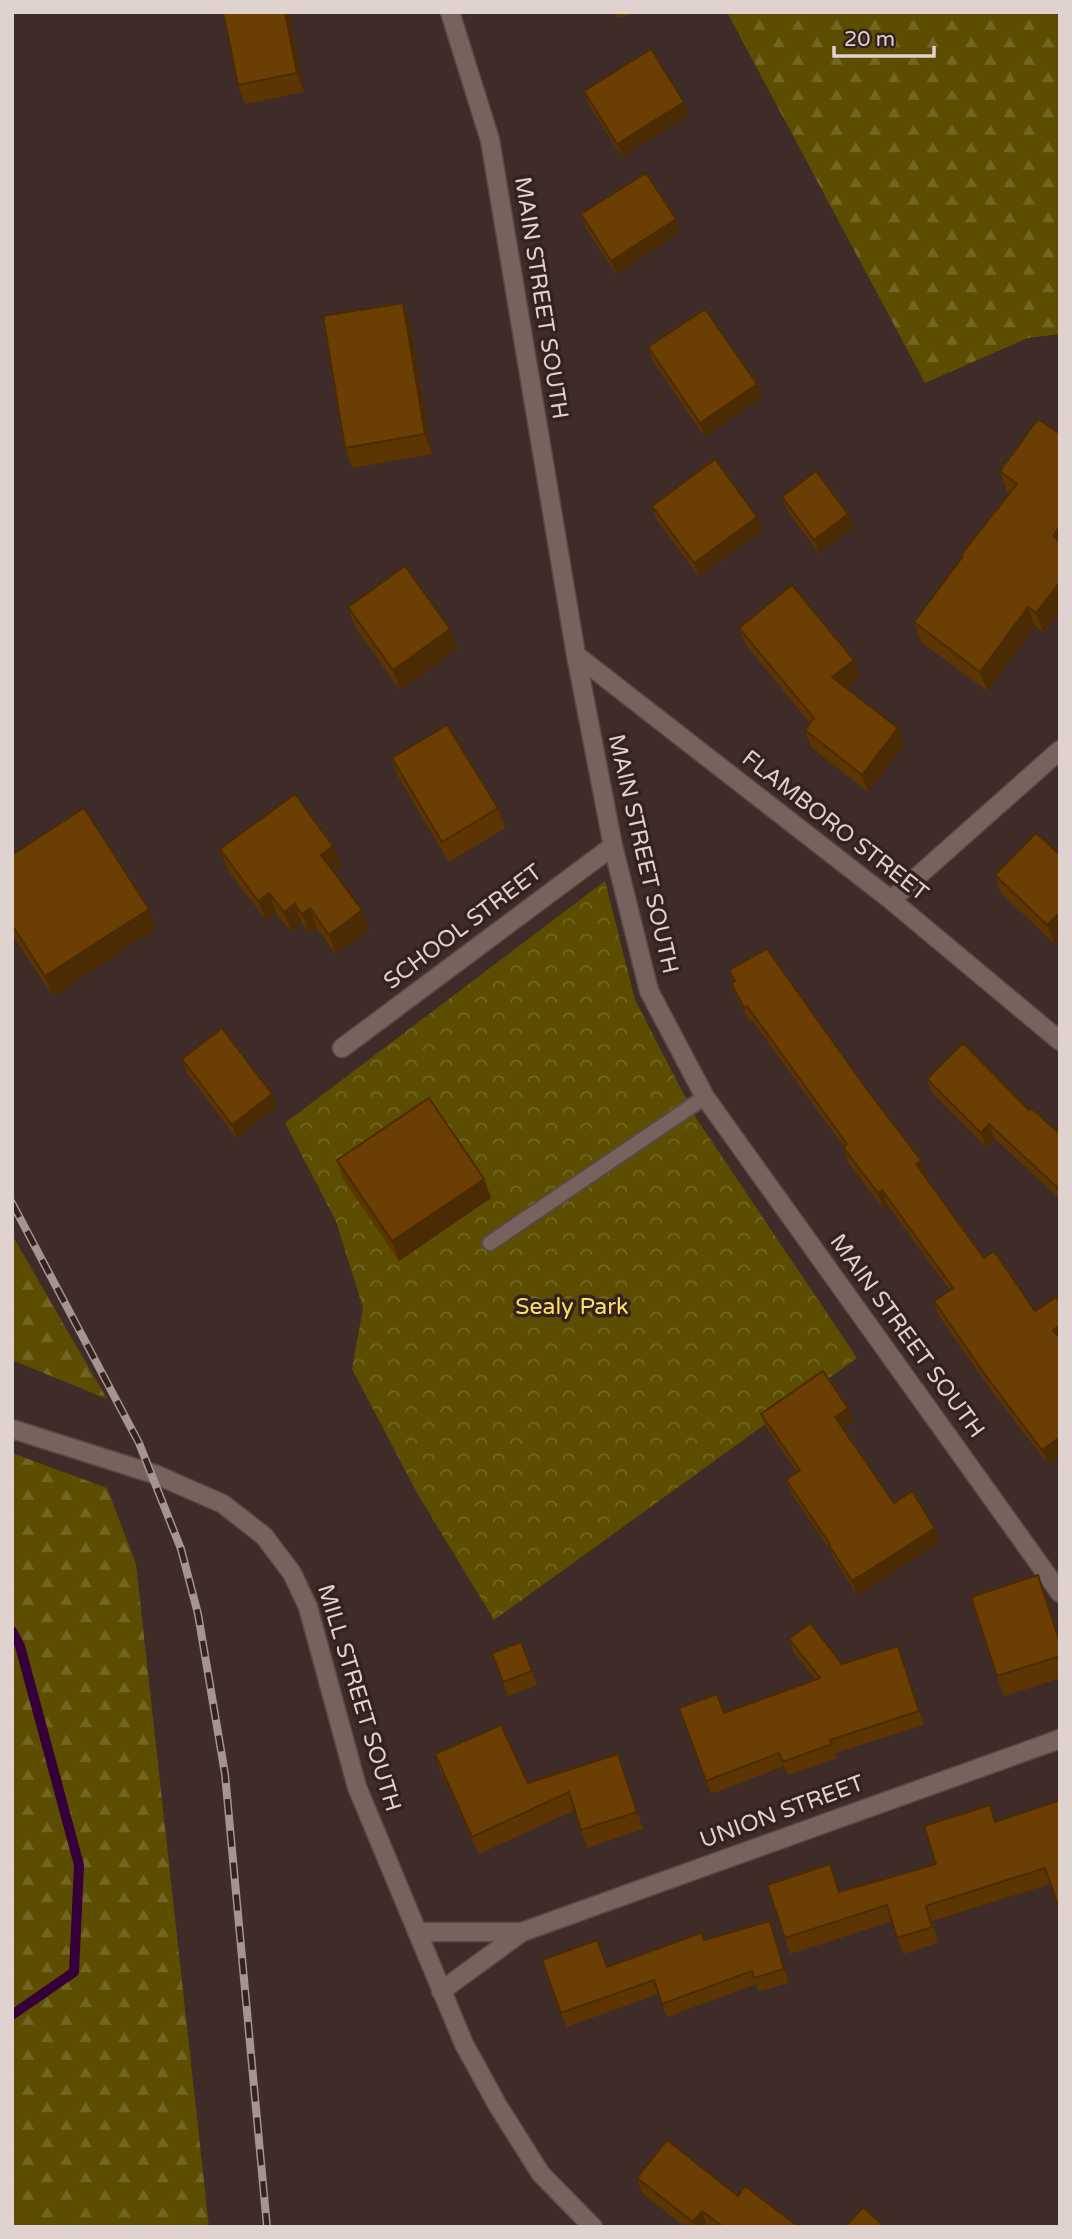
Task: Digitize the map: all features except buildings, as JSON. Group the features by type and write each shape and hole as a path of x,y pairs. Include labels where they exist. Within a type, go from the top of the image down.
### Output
{"street":[{"name":"MAIN STREET SOUTH","path":"450,12 490,140 576,655 613,846 649,991 705,1097 1060,1593"},
{"name":"FLAMBORO STREET","path":"576,655 891,900 1060,1041"},
{"path":"891,900 1060,750"},
{"name":"SCHOOL STREET","path":"342,1048 613,846"},
{"name":"MILL STREET SOUTH","path":"12,1429 168,1479 223,1504 264,1536 292,1573 308,1607 357,1787 464,2043 498,2106 541,2174 593,2227"},
{"name":"UNION STREET","path":"441,1991 523,1932 1060,1739"},
{"name":"UNION STREET","path":"416,1932 523,1932"}],"lane":[{"path":"490,1243 705,1097"}],"green space":[{"path":"727,12 1060,12 1060,334 1028,338 925,383"},
{"name":"Sealy Park","path":"605,881 635,1000 696,1118 857,1358 494,1620 417,1493 352,1369 363,1308 336,1221 285,1123"},
{"path":"12,1235 107,1399 12,1360"},
{"path":"12,1453 107,1488 136,1564 209,2227 12,2227"}],"waterway":[{"path":"12,1631 20,1646 79,1865 74,1972 12,2015"}],"railway":[{"path":"12,1203 139,1443 181,1549 198,1614 225,1774 267,2227"}]}
